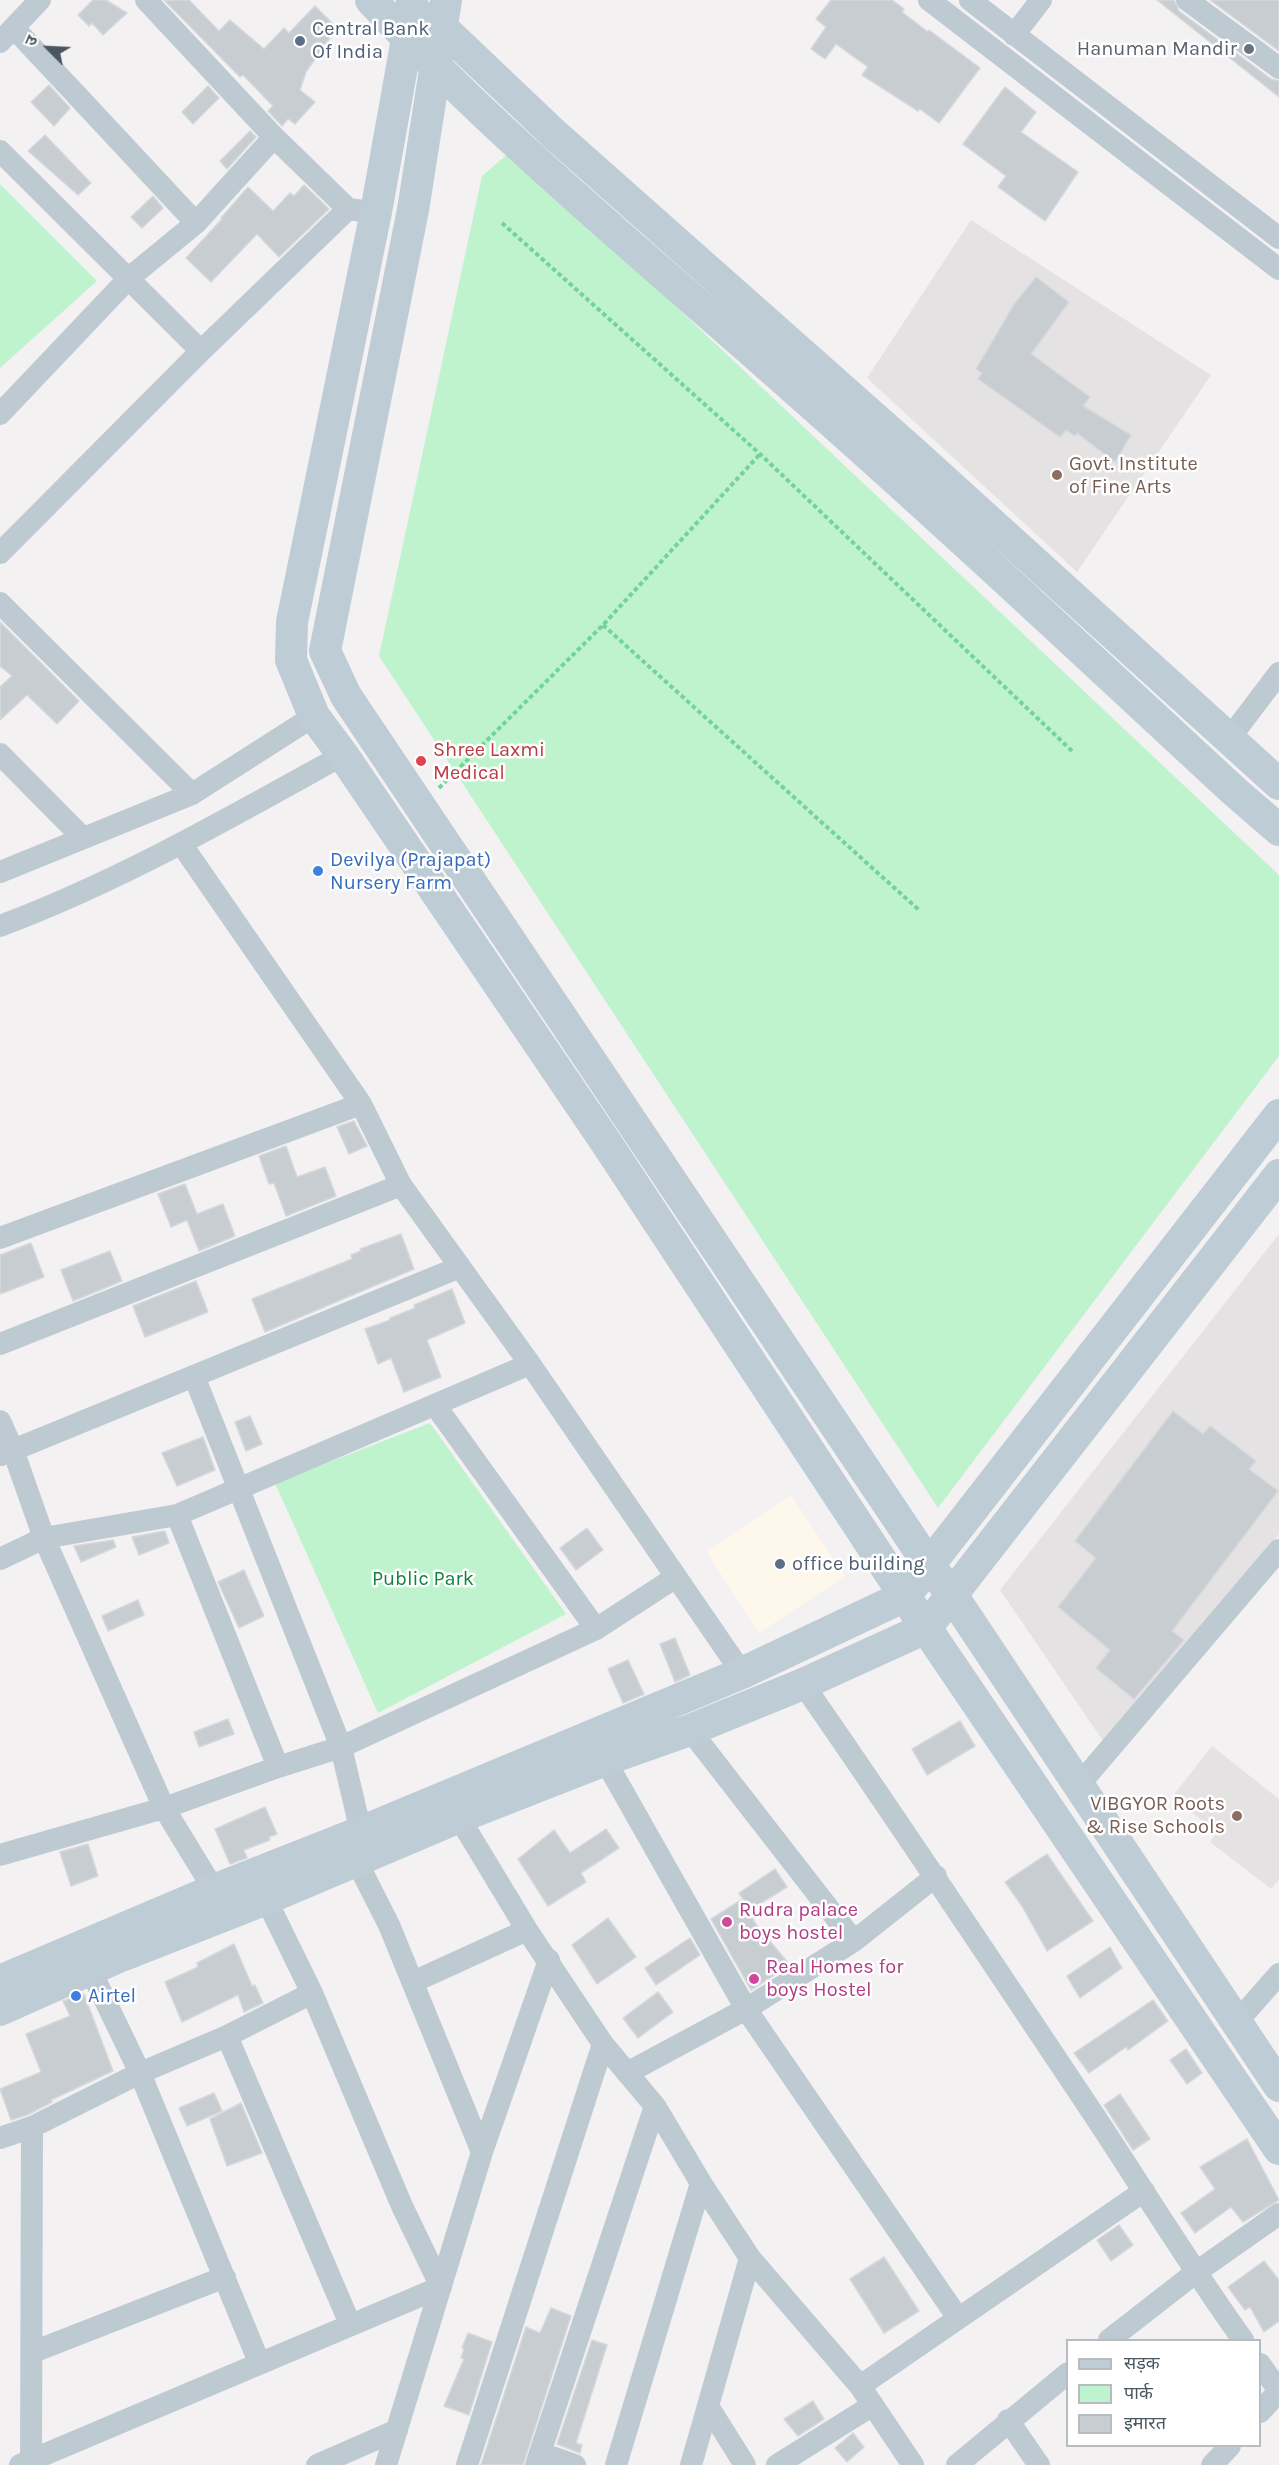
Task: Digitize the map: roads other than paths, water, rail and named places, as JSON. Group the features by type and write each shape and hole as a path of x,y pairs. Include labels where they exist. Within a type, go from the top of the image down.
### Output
{"main road":[{"path":"371,0 407,39 541,165 894,476 1216,775 1279,830"},
{"path":"1279,784 914,453 554,134 444,14 414,0 407,39 362,211 292,622 291,660 314,716 344,755 606,1141 926,1628 1279,2149"},
{"path":"444,14 413,210 325,651 346,696 929,1566 952,1595 1279,2086"},
{"path":"0,1981 214,1890 359,1846 452,1807 905,1596 1276,1125"},
{"path":"452,1807 605,1760 690,1730 926,1628 1279,1175"},
{"path":"0,2010 90,1969 266,1899 359,1846"}],"street":[{"path":"40,0 7,35 196,223"},
{"path":"0,553 201,351 362,211 274,137 146,0"},
{"path":"929,0 1279,270"},
{"path":"970,0 1279,238"},
{"path":"1014,35 1041,0"},
{"path":"1187,0 1279,68"},
{"path":"0,414 129,278 196,223 274,137"},
{"path":"0,152 201,351"},
{"path":"0,603 192,794"},
{"path":"1229,739 1279,673"},
{"path":"0,872 192,794 314,716"},
{"path":"0,754 82,837"},
{"path":"0,926 120,876 182,845 344,755"},
{"path":"182,845 361,1104 401,1185 530,1364 742,1673"},
{"path":"0,1238 361,1104"},
{"path":"0,1344 401,1185"},
{"path":"7,1452 460,1267"},
{"path":"0,1559 44,1538 177,1515 530,1364"},
{"path":"194,1376 240,1487 341,1747 359,1846 482,2152"},
{"path":"435,1406 596,1629"},
{"path":"0,1421 7,1452 164,1808 214,1890"},
{"path":"177,1515 278,1767"},
{"path":"1078,1786 1279,1550"},
{"path":"0,1855 164,1808 341,1747 596,1629 676,1577"},
{"path":"803,1683 936,1876 1144,2191 1195,2273 1242,2339"},
{"path":"690,1730 854,1941"},
{"path":"605,1760 746,2009 958,2318"},
{"path":"452,1807 527,1930 603,2044 655,2106 701,2183 750,2258 860,2386 913,2465"},
{"path":"627,2073 746,2009 854,1941 936,1876"},
{"path":"266,1899 312,1993 402,2206 441,2287"},
{"path":"413,1982 527,1930"},
{"path":"386,2465 482,2152 549,1960"},
{"path":"90,1969 140,2073 259,2362"},
{"path":"1236,2024 1279,1974"},
{"path":"0,2138 32,2127 140,2073 227,2036 312,1993"},
{"path":"227,2036 350,2324"},
{"path":"467,2465 603,2044"},
{"path":"575,2465 538,2459 655,2106"},
{"path":"32,2127 33,2352 27,2464 259,2362 441,2287"},
{"path":"616,2465 701,2183"},
{"path":"860,2386 1144,2191"},
{"path":"1110,2339 1195,2273 1279,2214"},
{"path":"691,2465 750,2258"},
{"path":"33,2352 225,2277"},
{"path":"1261,2365 1279,2391 1261,2411"},
{"path":"957,2465 1008,2420 1066,2375"},
{"path":"777,2465 873,2405"},
{"path":"708,2406 746,2465"},
{"path":"1008,2420 1039,2465"},
{"path":"316,2465 397,2430"},
{"path":"1212,2465 1228,2447"}],"place":[{"name":"Central Bank Of India","path":"300,41"},
{"name":"Hanuman Mandir","path":"1249,49"},
{"name":"Govt. Institute of Fine Arts","path":"1057,475"},
{"name":"Shree Laxmi Medical","path":"421,761"},
{"name":"Devilya (Prajapat) Nursery Farm","path":"318,871"},
{"name":"office building","path":"780,1564"},
{"name":"VIBGYOR Roots & Rise Schools","path":"1237,1816"},
{"name":"Rudra palace boys hostel","path":"727,1922"},
{"name":"Real Homes for boys Hostel","path":"754,1979"},
{"name":"Airtel","path":"76,1996"}],"park label":[{"name":"Public Park","path":"423,1579"}]}
